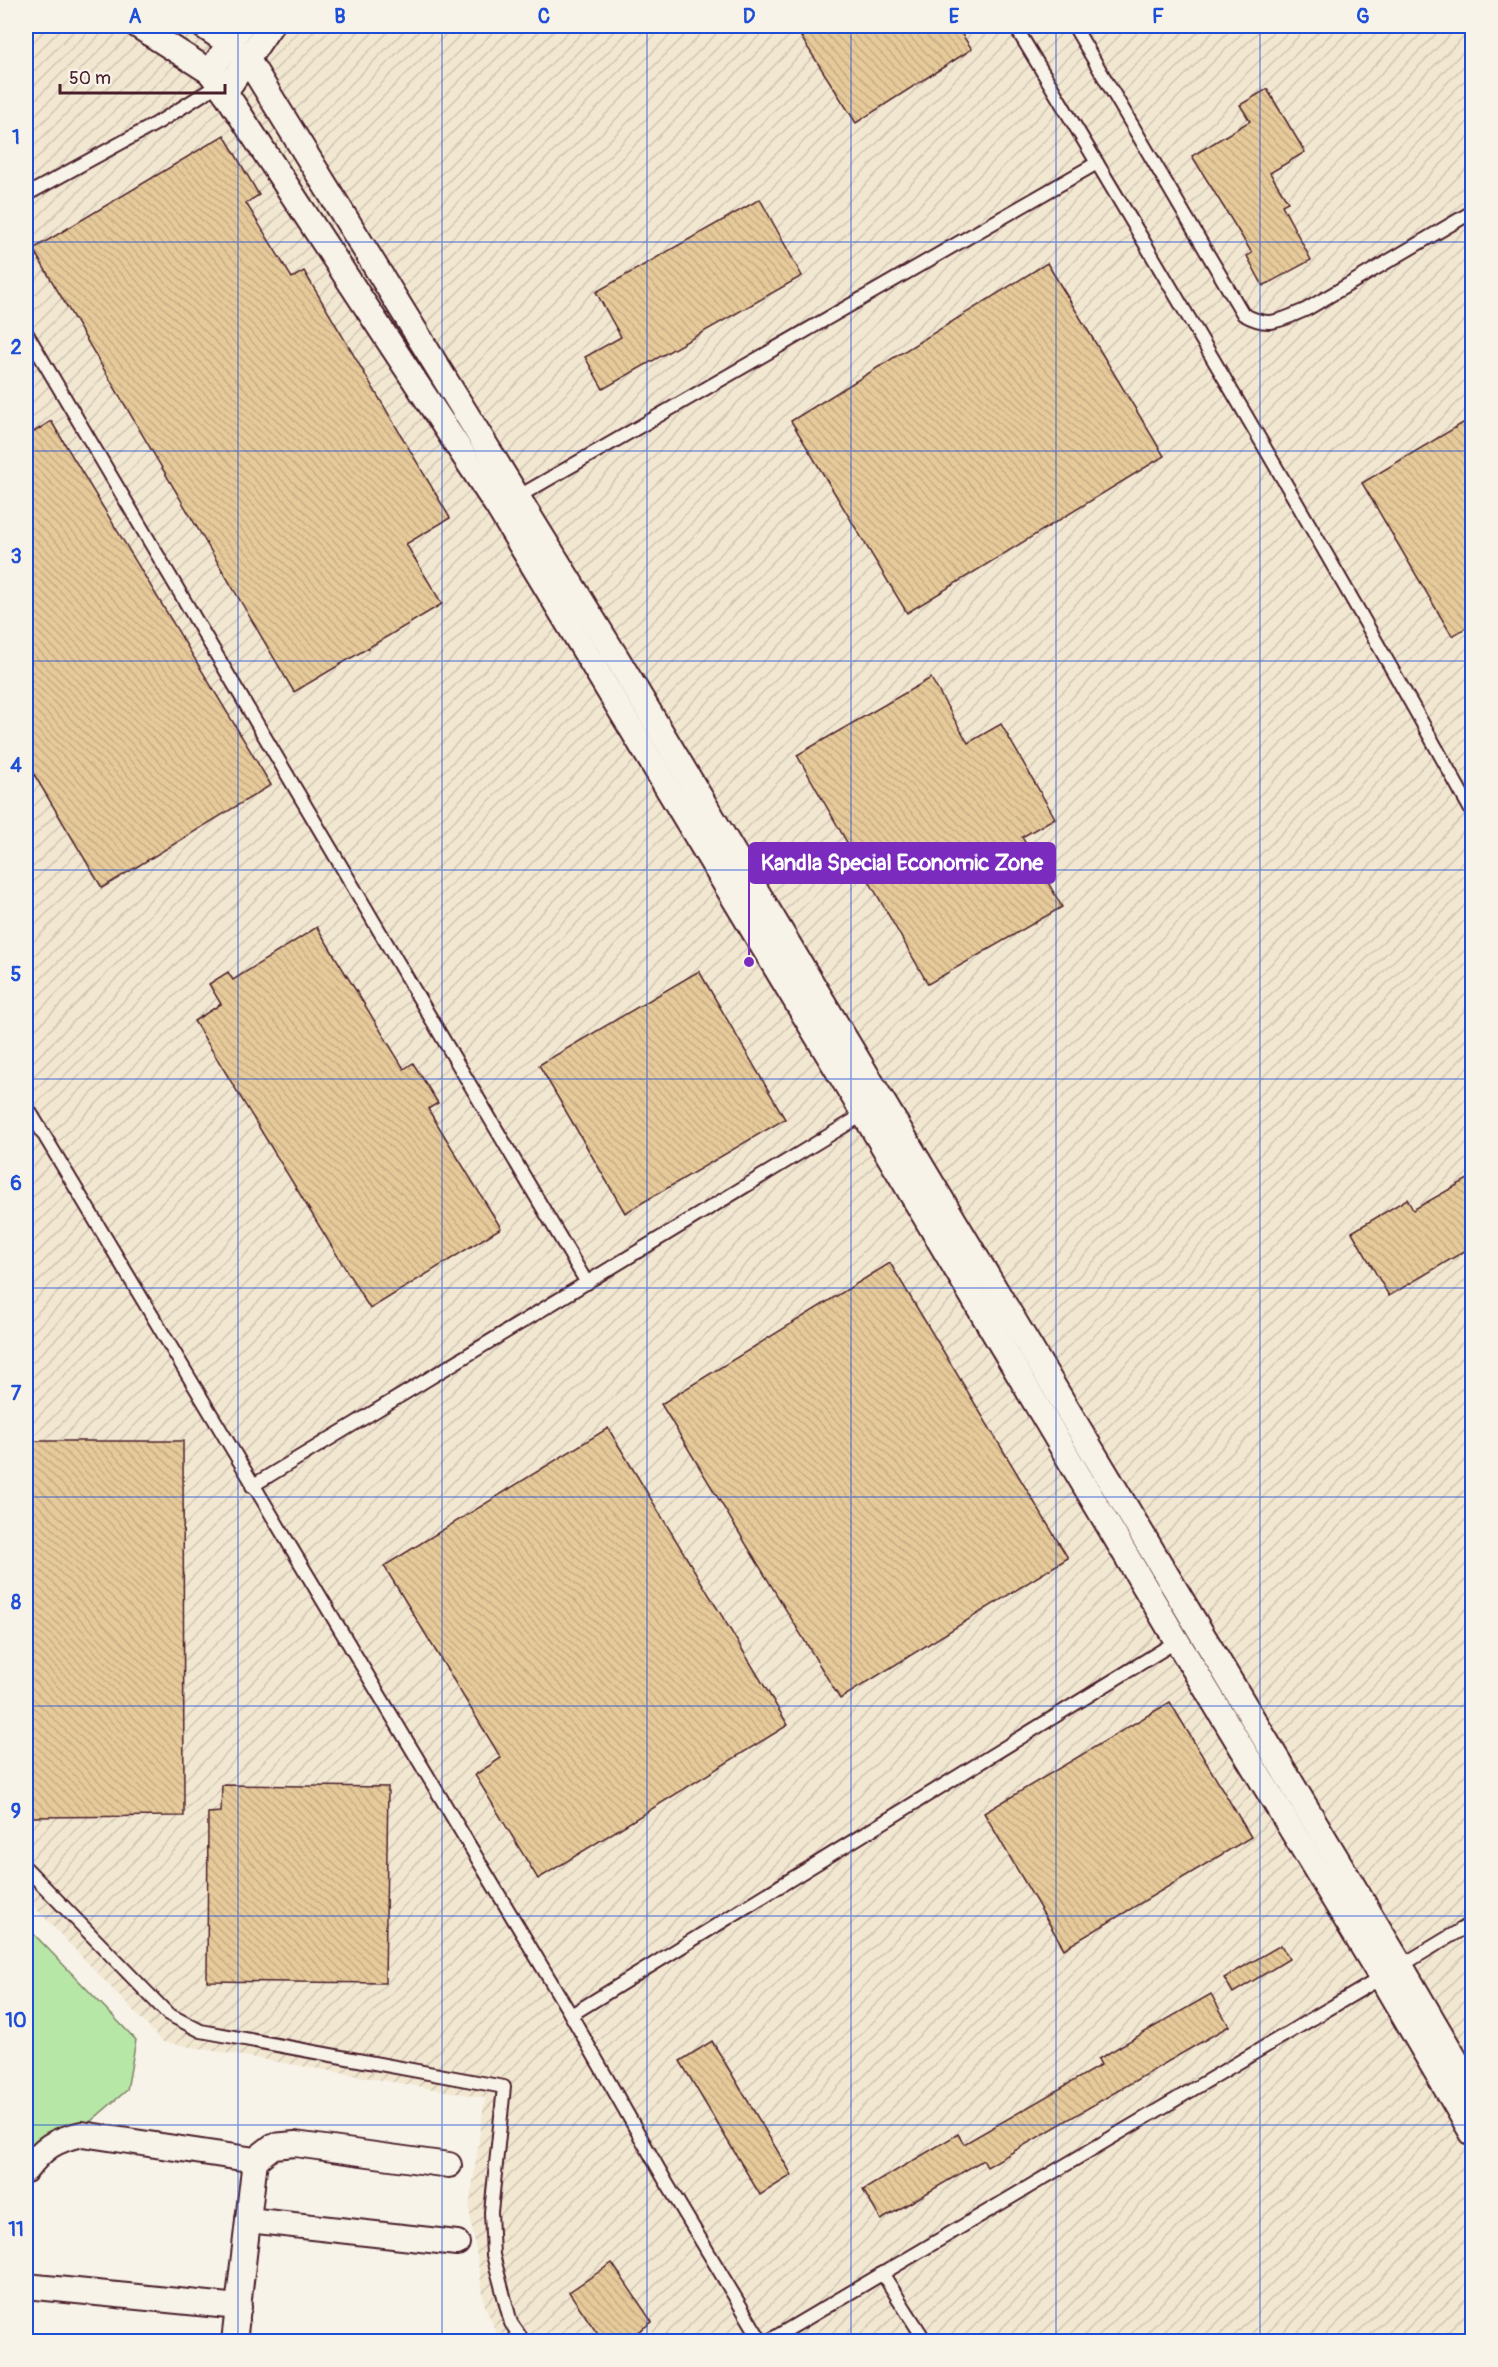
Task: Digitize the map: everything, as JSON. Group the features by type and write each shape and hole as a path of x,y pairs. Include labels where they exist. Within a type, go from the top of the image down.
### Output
{"street":[{"path":"138,26 218,82 508,502 1391,1971 1473,2133"},
{"path":"203,26 235,34 248,60 864,1114 1177,1641 1391,1971 1473,2088"},
{"path":"218,82 248,60 270,26"},
{"path":"218,82 235,34"},
{"path":"26,2170 40,2153 60,2139 82,2134 255,2160"},
{"path":"234,2342 255,2160 273,2146 295,2144 448,2165"},
{"path":"248,2220 457,2244"},
{"path":"26,2286 239,2307"}],"lane":[{"path":"1015,26 1406,692 1473,812"},
{"path":"1074,26 1243,314 1257,322 1278,322 1307,309 1473,212"},
{"path":"26,195 159,122 218,82"},
{"path":"508,502 1097,163"},
{"path":"26,332 587,1283"},
{"path":"26,1105 252,1486 571,2015 666,2182 762,2342"},
{"path":"252,1486 864,1114"},
{"path":"571,2015 1177,1641"},
{"path":"26,1868 168,2014 201,2031 504,2086 491,2212 493,2255 511,2323 524,2342"},
{"path":"767,2342 1473,1923"},
{"path":"882,2273 926,2342"}],"shaded area":[{"path":"26,26 1472,26 1472,2341 500,2341 485,2306 469,2209 485,2098 163,2042 26,1898"}],"green space":[{"path":"26,1926 136,2040 127,2090 26,2177"}],"building":[{"path":"820,26 956,26 972,49 856,123 801,37"},
{"path":"1267,89 1305,152 1270,173 1288,202 1282,205 1311,260 1263,286 1247,256 1252,253 1192,156 1250,121 1240,105"},
{"path":"224,135 259,195 246,203 292,278 304,271 450,518 406,544 442,604 294,692 33,249"},
{"path":"760,199 802,276 603,389 585,357 621,337 596,292"},
{"path":"1047,263 1164,456 907,613 791,421"},
{"path":"1473,417 1473,624 1452,636 1362,483"},
{"path":"51,421 271,785 102,888 26,761 26,437"},
{"path":"931,678 968,743 1001,724 1055,818 1022,837 1062,907 928,984 797,755"},
{"path":"317,927 404,1069 413,1063 438,1103 428,1109 501,1228 370,1309 194,1021 221,1004 209,984 228,972 233,980"},
{"path":"699,971 785,1119 625,1213 539,1065"},
{"path":"1473,1176 1473,1246 1389,1296 1352,1232 1407,1199 1413,1210"},
{"path":"890,1263 1068,1558 840,1699 661,1404"},
{"path":"608,1428 788,1725 538,1879 475,1775 501,1758 384,1566"},
{"path":"26,1441 183,1441 184,1816 26,1817"},
{"path":"1170,1702 1251,1837 1064,1949 984,1813"},
{"path":"222,1785 388,1787 385,1983 207,1981 208,1813 221,1812"},
{"path":"1281,1945 1289,1959 1233,1993 1224,1978"},
{"path":"1211,1994 1229,2026 987,2167 983,2160 881,2220 863,2190 958,2134 964,2144 1101,2065 1098,2059"},
{"path":"712,2041 792,2175 760,2195 680,2061"},
{"path":"612,2263 652,2322 623,2342 603,2342 569,2292"}],"place":[{"name":"Kandla Special Economic Zone","path":"749,962"}]}
